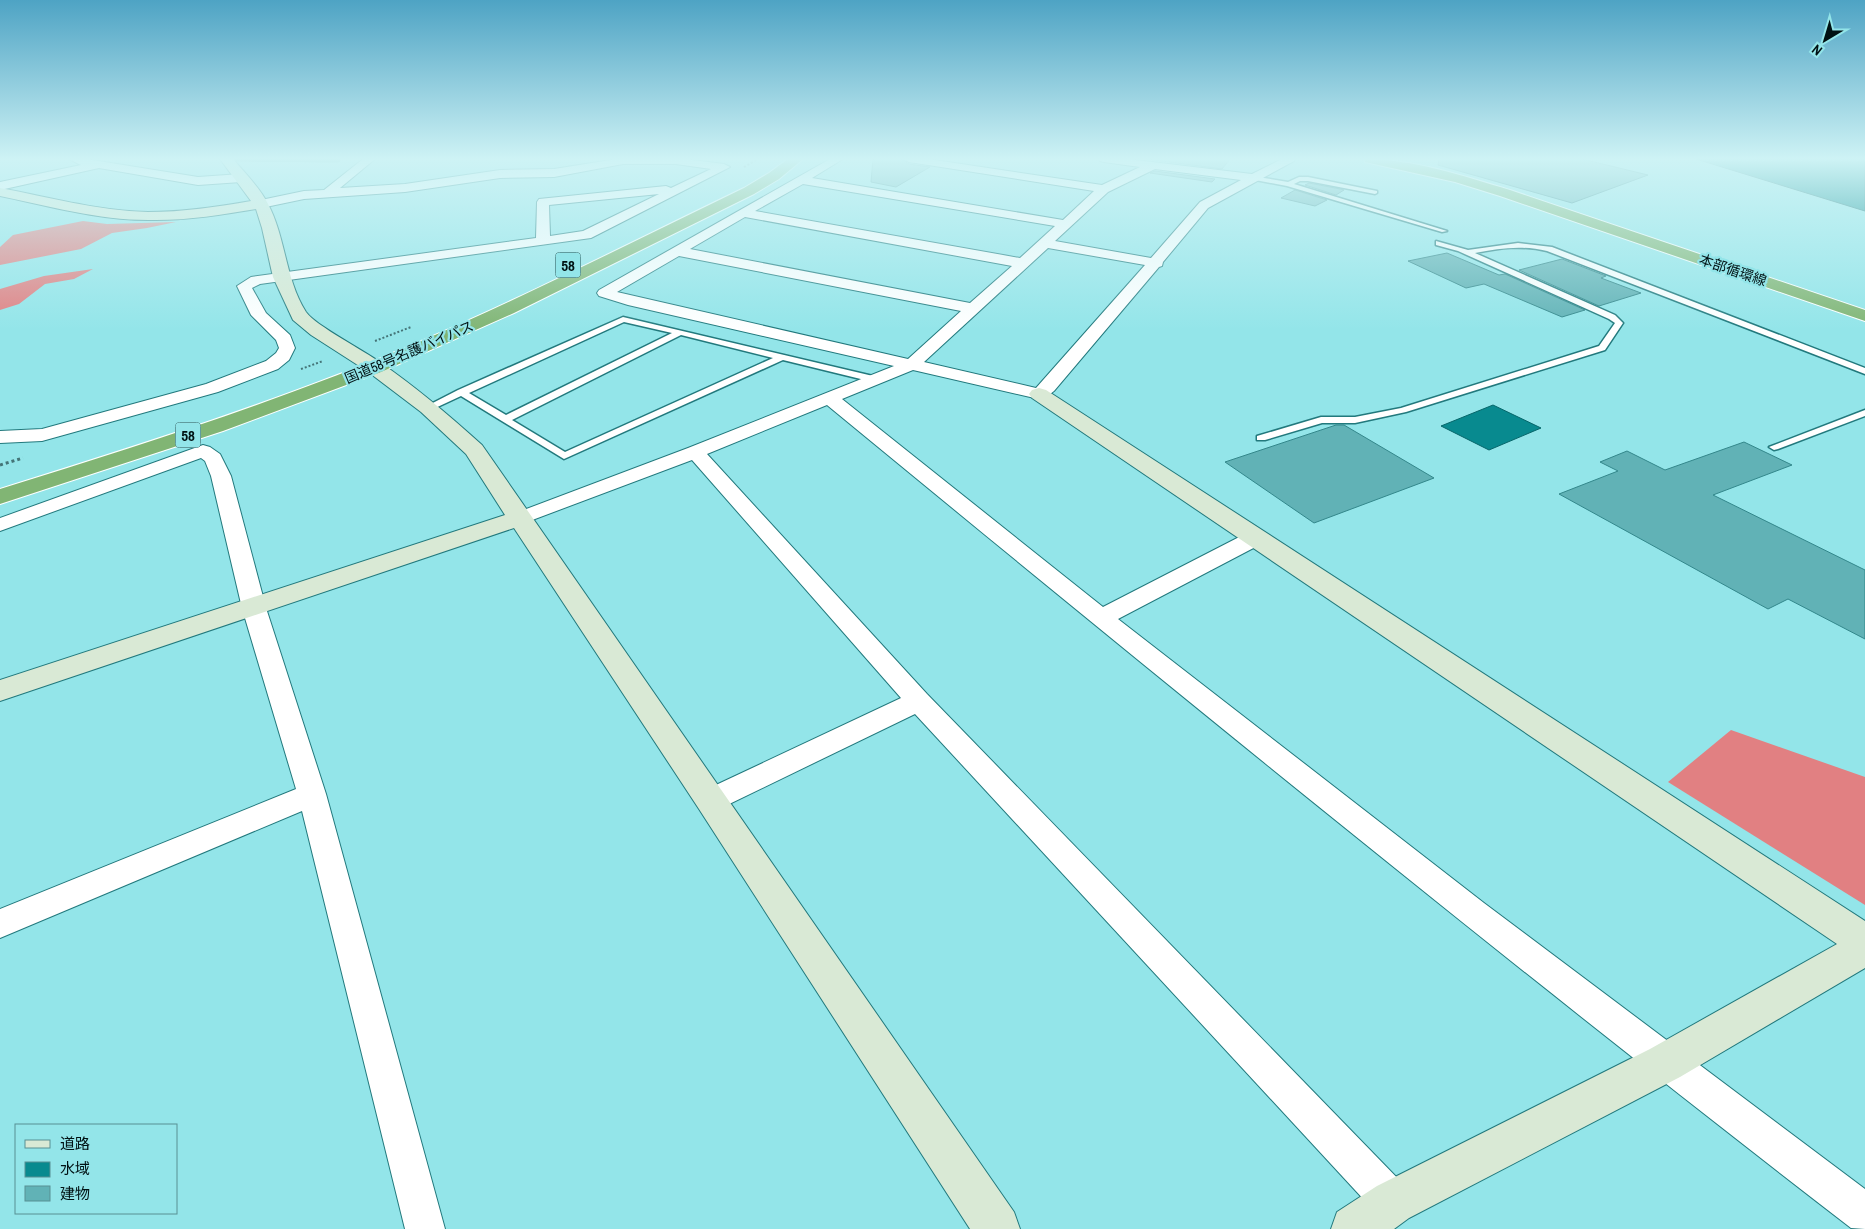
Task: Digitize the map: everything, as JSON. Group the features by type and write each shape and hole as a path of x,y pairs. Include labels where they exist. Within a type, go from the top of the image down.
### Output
{"highway":[{"name":"国道58号名護バイパス","path":"482,303 668,216"},
{"name":"国道58号名護バイパス","path":"0,477 170,424 363,356 522,303 698,216"},
{"name":"本部循環線","path":"1573,216 1865,316"},
{"name":"国道58号名護バイパス","path":"0,496 226,422 363,356"}],"street":[{"path":"266,216 281,277 299,316 363,356 428,408 474,450 711,800 997,1229"},
{"path":"543,216 543,241"},
{"path":"0,437 12,438 42,435 93,422 212,388 272,365 283,356 287,348 284,338 259,316 244,286 256,280 586,235 624,216"},
{"path":"736,216 604,293 1039,394 1865,942"},
{"path":"760,216 1021,264"},
{"path":"1019,216 1065,224"},
{"path":"0,691 520,518 696,452 911,364 1074,216"},
{"path":"1039,394 1048,387 1195,216"},
{"path":"1044,243 1156,263"},
{"path":"677,251 971,308"},
{"path":"829,398 1100,618 1665,1063 1865,1214"},
{"path":"0,526 203,451 213,458 221,476 254,608 312,794 425,1229"},
{"path":"696,452 918,701 1393,1202"},
{"path":"1100,618 1255,538"},
{"path":"711,800 918,701"},
{"path":"0,924 312,794"},
{"path":"1354,1229 1393,1202 1665,1063 1865,948"}],"lane":[{"path":"1395,216 1444,231"},
{"path":"1261,438 1321,420 1355,420 1403,410 1602,348 1619,323 1612,317 1467,252 1439,243"},
{"path":"1467,252 1521,243 1549,249 1865,371"},
{"path":"428,408 623,319 873,379"},
{"path":"506,418 679,333"},
{"path":"461,392 506,418 564,456 780,358"},
{"path":"1774,447 1865,413"}],"path":[{"path":"299,370 363,356 413,326"},
{"path":"0,465 29,457"}],"shaded area":[{"path":"83,221 107,224 176,222 112,233 81,249 0,265 0,247 13,235"},
{"path":"93,269 74,279 45,284 19,304 0,310 0,289 44,276"},
{"path":"1731,730 1865,777 1865,905 1668,782"}],"water":[{"path":"1493,405 1541,428 1489,450 1441,426"}],"building":[{"path":"1447,253 1499,275 1505,274 1585,310 1562,317 1484,284 1466,288 1408,261"},
{"path":"1562,259 1606,276 1601,278 1641,293 1599,306 1519,270"},
{"path":"1336,425 1344,425 1434,478 1314,523 1225,462"},
{"path":"1744,442 1792,465 1713,495 1865,570 1865,639 1788,599 1768,609 1559,494 1618,471 1600,462 1627,451 1665,470"}]}
